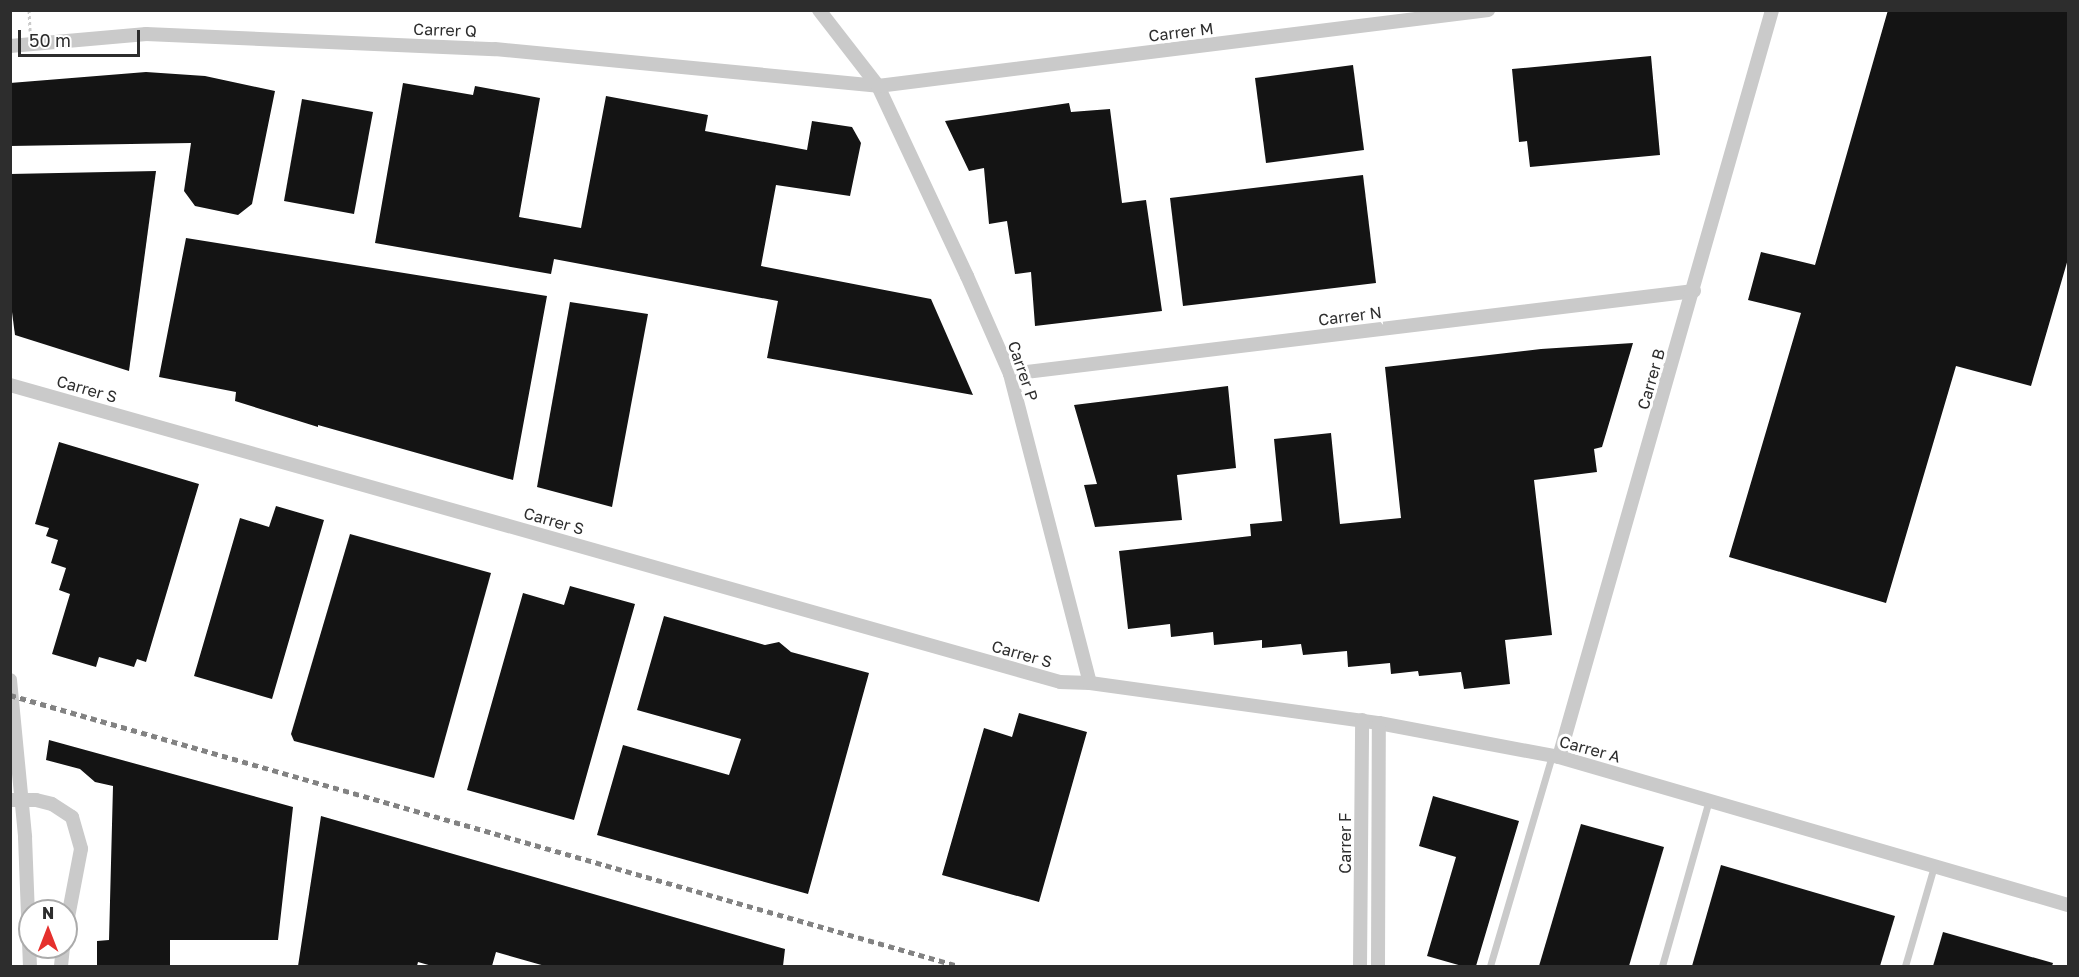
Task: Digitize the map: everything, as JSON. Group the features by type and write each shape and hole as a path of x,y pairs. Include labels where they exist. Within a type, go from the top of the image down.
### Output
{"street":[{"name":"Carrer P","path":"819,10 878,86 1010,374 1090,683"},
{"name":"Carrer M","path":"878,86 1488,10"},
{"name":"Carrer B","path":"1555,756 1694,291 1772,10"},
{"name":"Carrer Q","path":"10,46 146,34 484,48 878,86"},
{"name":"Carrer N","path":"1010,374 1694,291"},
{"name":"Carrer S","path":"10,385 1060,682 1090,683"},
{"path":"10,680 25,837 30,966"},
{"name":"Carrer A","path":"1090,683 1362,720 1555,756 2068,905"},
{"name":"Carrer F","path":"1360,966 1362,720"},
{"path":"1378,966 1379,723"},
{"path":"10,800 36,800 52,804 72,817 81,849 72,899"}],"lane":[{"path":"1490,966 1555,756"},
{"path":"1662,966 1709,800"},
{"path":"1905,966 1934,866"}],"path":[{"path":"29,10 31,44"}],"building":[{"path":"1888,10 2068,10 2068,259 2031,386 1956,366 1886,603 1729,557 1801,313 1748,300 1761,252 1815,265"},
{"path":"1651,56 1660,155 1530,167 1527,141 1519,142 1512,69"},
{"path":"1353,65 1364,150 1266,163 1255,78"},
{"path":"146,72 205,76 275,91 252,204 238,215 195,206 184,191 191,143 10,146 10,83"},
{"path":"403,83 473,95 475,86 540,98 519,217 581,228 606,96 708,115 705,131 807,150 812,121 852,127 861,143 850,196 776,185 761,266 931,299 973,395 767,358 778,301 554,259 551,274 375,243"},
{"path":"302,99 373,112 354,214 284,201"},
{"path":"1069,103 1071,112 1110,109 1122,203 1146,200 1162,311 1035,326 1031,272 1015,274 1007,221 989,224 984,168 969,171 945,121"},
{"path":"156,171 129,371 15,335 10,297 10,174"},
{"path":"1363,175 1376,283 1183,306 1170,198"},
{"path":"186,238 547,296 513,480 318,425 318,427 235,401 236,392 159,377"},
{"path":"570,302 648,314 612,507 537,487"},
{"path":"1633,343 1602,447 1594,449 1597,472 1534,480 1552,635 1505,640 1510,684 1464,689 1461,672 1419,676 1418,671 1391,674 1390,663 1348,667 1347,651 1303,655 1301,644 1262,648 1262,640 1214,645 1213,632 1171,637 1170,624 1128,629 1119,551 1251,536 1250,524 1282,521 1274,439 1331,433 1340,524 1401,518 1385,367 1541,349"},
{"path":"1228,386 1236,468 1177,475 1182,520 1095,527 1084,485 1097,484 1074,405"},
{"path":"59,442 199,484 146,662 137,659 134,667 99,657 96,667 52,654 70,594 59,590 66,568 51,563 58,540 46,536 49,528 35,524"},
{"path":"276,506 324,520 272,699 194,676 240,518 269,527"},
{"path":"350,534 491,573 434,778 294,741 291,734"},
{"path":"570,586 635,604 574,820 467,790 523,593 564,605"},
{"path":"664,616 765,645 779,642 791,652 869,673 808,894 597,835 623,745 729,775 741,739 637,710"},
{"path":"1019,713 1087,732 1039,902 942,875 984,728 1012,737"},
{"path":"49,740 293,807 278,940 170,940 170,966 97,966 97,941 109,940 113,786 95,782 80,769 46,760"},
{"path":"1433,796 1519,821 1476,966 1462,966 1427,956 1456,857 1419,846"},
{"path":"321,816 785,949 783,966 545,966 496,952 492,966 432,966 418,962 417,966 298,966"},
{"path":"1581,824 1664,847 1629,966 1539,966"},
{"path":"1721,865 1895,916 1880,966 1692,966"},
{"path":"1943,932 2053,963 2052,966 1933,966"}],"railway":[{"path":"10,695 958,966"}]}
